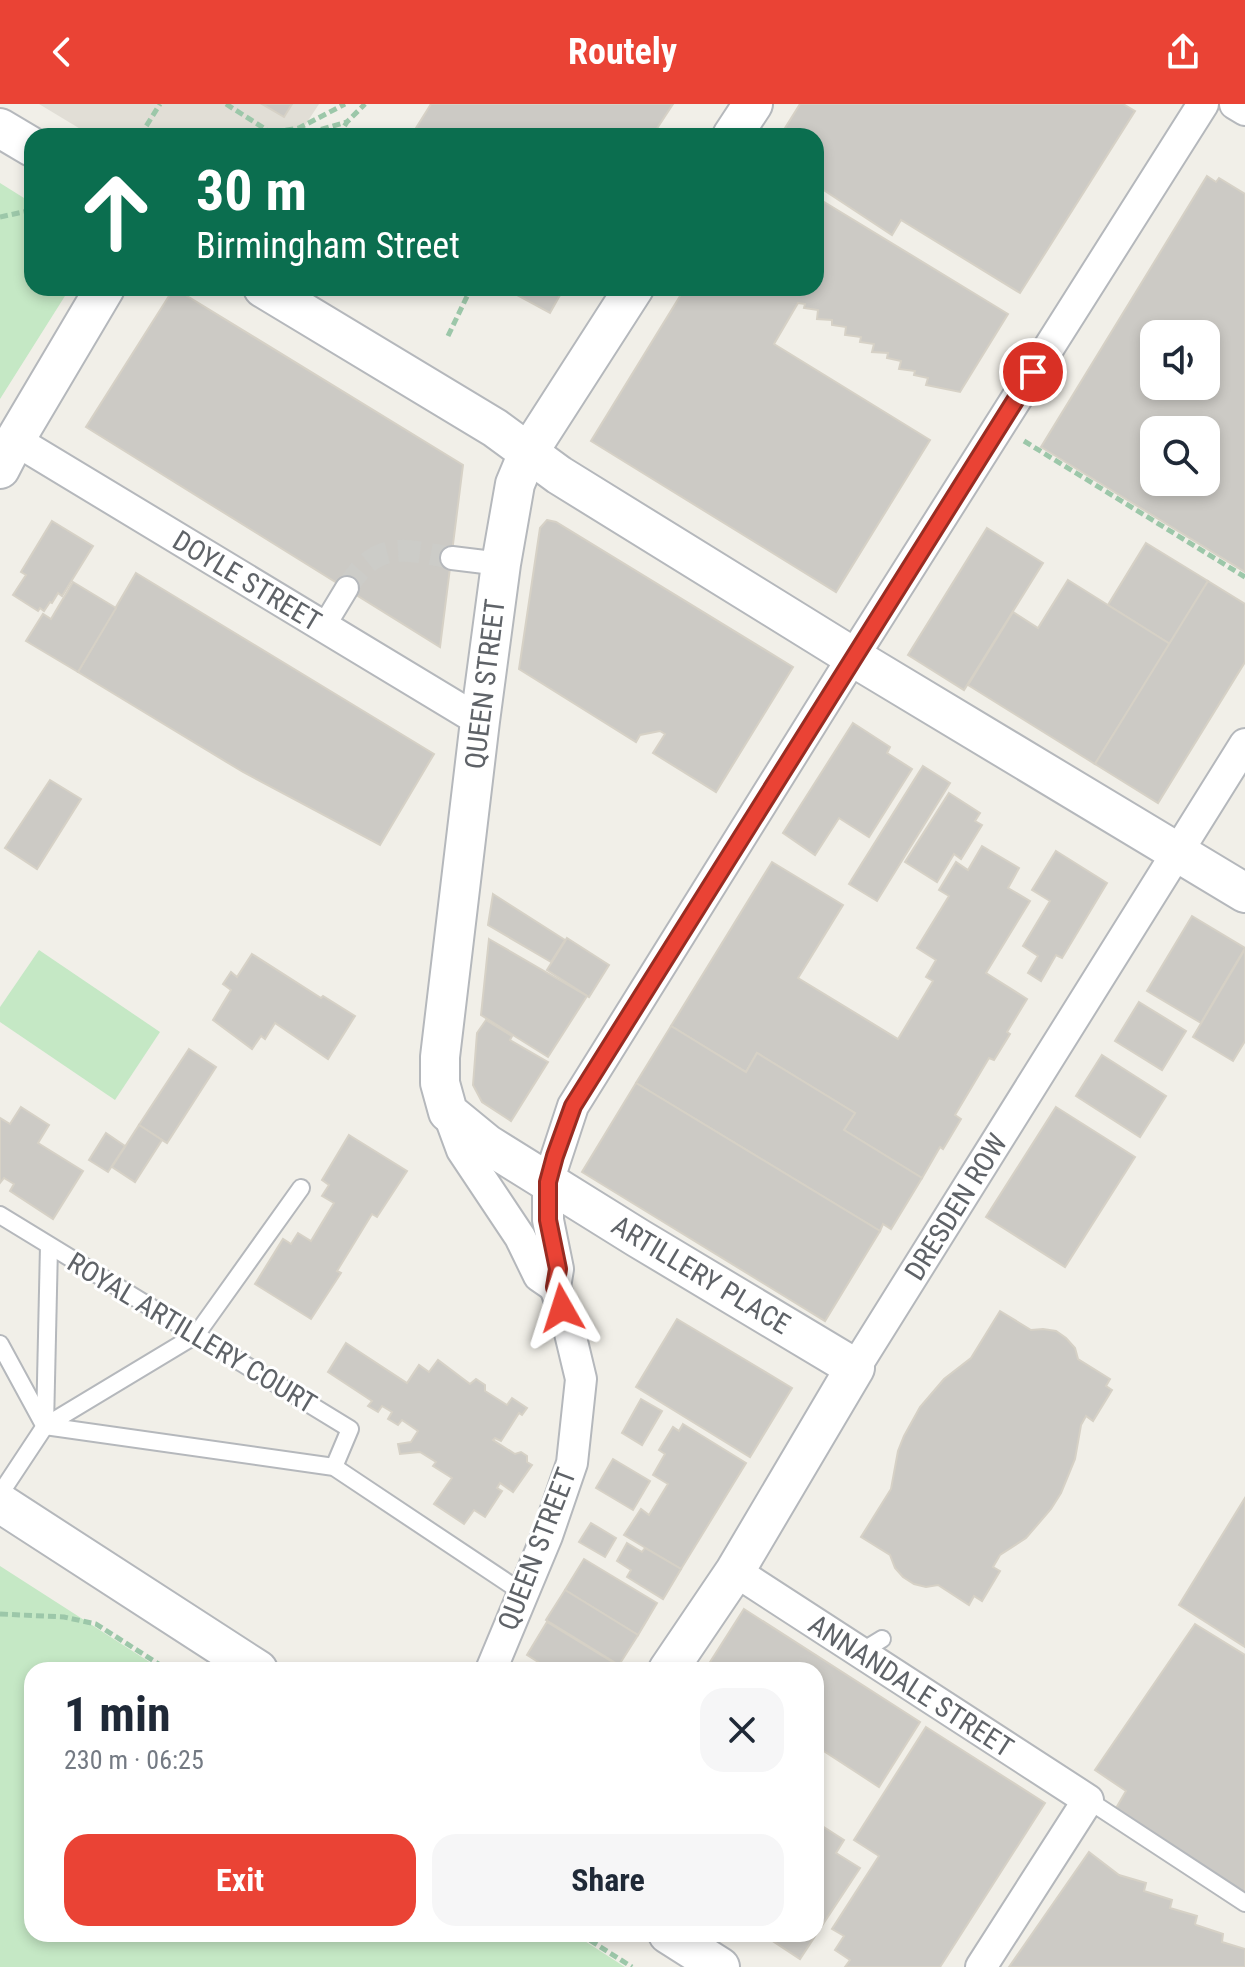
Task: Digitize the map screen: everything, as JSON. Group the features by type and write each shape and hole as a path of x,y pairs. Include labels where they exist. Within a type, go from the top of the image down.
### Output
{"street":[{"path":"737,128 753,104"},
{"name":"QUEEN STREET","path":"494,1662 547,1536 572,1463 581,1379 555,1287 558,1269 548,1220 548,1182 573,1106 1203,104"},
{"path":"1235,104 1245,110"},
{"path":"0,128 24,142"},
{"path":"7,454 100,296"},
{"path":"276,296 495,428 559,475 853,657 1245,893"},
{"name":"QUEEN STREET","path":"555,1287 539,1276 520,1237 462,1150 440,1083 440,1057 480,721 515,484 528,453 629,296"},
{"name":"DOYLE STREET","path":"7,454 153,525 480,721"},
{"path":"452,558 501,564"},
{"path":"324,626 347,588"},
{"name":"DRESDEN ROW","path":"673,1662 735,1571 855,1368 1245,744"},
{"path":"448,1112 487,1144 548,1182"},
{"name":"ARTILLERY PLACE","path":"548,1182 855,1368"},
{"path":"0,1503 246,1662"},
{"name":"ANNANDALE STREET","path":"735,1571 871,1642 1088,1800"},
{"path":"981,1967 1088,1800"},
{"path":"681,1942 720,1967"}],"lane":[{"path":"0,1494 45,1426 196,1335 301,1188"},
{"name":"ROYAL ARTILLERY COURT","path":"0,1215 350,1429 334,1467"},
{"path":"45,1426 49,1246"},
{"path":"0,1344 45,1426"},
{"name":"ROYAL ARTILLERY COURT","path":"45,1426 334,1467 523,1593"},
{"path":"1088,1800 1245,1903"}],"path":[{"path":"145,128 160,104"},
{"path":"226,104 263,128"},
{"path":"299,128 345,104"},
{"path":"343,128 365,104"},
{"path":"326,128 347,122"},
{"path":"0,217 24,212"},
{"path":"448,336 467,296"},
{"path":"999,426 1245,577"},
{"path":"0,1614 64,1617 96,1624 155,1662"},
{"path":"593,1942 632,1967"},
{"path":"620,1959 622,1967"}],"shaded area":[{"path":"39,104 319,104 303,128 79,128"}],"green space":[{"path":"0,183 24,198 24,296 65,296 0,399"},
{"path":"39,950 160,1032 115,1100 0,1022 0,1007"},
{"path":"0,1566 150,1662 24,1662 24,1942 586,1942 625,1967 0,1967"}],"building":[{"path":"262,104 292,104 284,117"},
{"path":"431,104 673,104 657,128 416,128"},
{"path":"800,104 1123,104 1135,111 1020,293 901,220 892,235 824,190 824,128 785,128"},
{"path":"1207,176 1216,182 1219,178 1245,194 1245,572 1041,447"},
{"path":"824,202 1008,314 960,392 926,385 928,378 914,375 915,371 899,369 901,361 887,358 888,353 872,352 874,344 860,342 861,337 845,335 846,327 832,325 832,320 817,319 818,310 804,308 805,304 798,303 774,344 930,440 836,592 591,441 680,296 824,296"},
{"path":"169,296 187,296 463,465 440,647 86,427"},
{"path":"519,296 560,296 550,313"},
{"path":"547,520 556,522 793,667 716,792 653,753 665,734 660,731 640,735 636,742 519,669 540,528"},
{"path":"52,521 93,546 62,596 58,593 44,611 40,608 38,611 13,595 26,575 21,572"},
{"path":"987,528 1043,563 964,690 908,655"},
{"path":"1146,543 1208,581 1170,644 1108,605"},
{"path":"136,573 434,754 380,845 243,772 78,672"},
{"path":"1068,580 1170,644 1095,764 968,685 1013,612 1038,628"},
{"path":"1208,581 1245,604 1245,662 1158,803 1095,764"},
{"path":"73,582 116,608 78,672 26,641 43,614 51,619"},
{"path":"853,723 890,747 887,753 912,769 869,837 839,818 815,855 783,833"},
{"path":"923,766 950,783 877,901 849,884"},
{"path":"50,780 81,799 37,869 5,848"},
{"path":"949,793 980,813 975,821 982,825 961,859 954,854 937,882 905,862"},
{"path":"982,846 1019,868 1008,888 1030,901 986,973 1027,999 994,1060 989,1058 955,1115 961,1119 922,1178 844,1130 855,1113 757,1053 746,1072 671,1026 772,862 843,905 798,978 898,1039 933,981 926,977 936,960 917,948 949,896 939,890 956,862 968,870"},
{"path":"1056,851 1107,883 1062,958 1056,955 1041,981 1028,973 1038,956 1023,946 1050,901 1032,890"},
{"path":"493,894 565,940 551,962 488,925"},
{"path":"1192,916 1245,948 1201,1023 1147,991"},
{"path":"567,938 609,965 589,997 547,970"},
{"path":"489,939 587,996 548,1057 481,1015"},
{"path":"1245,949 1245,1041 1233,1061 1193,1037"},
{"path":"252,954 355,1016 328,1059 275,1023 265,1039 261,1036 252,1049 213,1020 231,990 223,984 231,972 237,977"},
{"path":"1139,1002 1186,1031 1162,1070 1115,1041"},
{"path":"486,1020 512,1036 510,1040 548,1062 511,1121 482,1102 473,1085 477,1033"},
{"path":"671,1026 746,1072 757,1053 855,1113 844,1130 922,1178 891,1229 883,1224 880,1231 636,1083"},
{"path":"189,1049 216,1067 167,1143 139,1125"},
{"path":"1102,1055 1166,1096 1140,1137 1076,1096"},
{"path":"636,1083 880,1231 825,1321 582,1172"},
{"path":"21,1107 49,1125 38,1143 83,1171 53,1219 10,1191 14,1184 4,1178 0,1183 0,1118 10,1124"},
{"path":"1056,1107 1135,1157 1065,1267 986,1217"},
{"path":"139,1125 162,1140 135,1182 112,1167"},
{"path":"106,1133 125,1146 108,1172 89,1160"},
{"path":"349,1135 407,1171 377,1217 372,1214 337,1271 341,1273 311,1319 255,1284 283,1239 291,1244 298,1233 311,1241 334,1203 322,1196 329,1185 322,1180"},
{"path":"1000,1311 1031,1330 1056,1331 1066,1338 1075,1348 1078,1359 1110,1379 1106,1386 1112,1390 1093,1421 1086,1416 1081,1425 1075,1459 1051,1509 1026,1538 1000,1555 993,1567 1000,1571 982,1601 974,1596 969,1605 938,1585 926,1587 914,1584 895,1568 890,1555 861,1537 891,1489 898,1451 920,1407 944,1379 971,1358"},
{"path":"677,1319 792,1388 750,1457 636,1387"},
{"path":"346,1343 407,1383 419,1365 429,1372 438,1360 470,1384 476,1379 485,1385 485,1391 507,1405 512,1398 527,1408 522,1415 519,1413 501,1441 493,1440 515,1454 521,1452 532,1465 513,1492 500,1483 497,1488 502,1491 485,1517 474,1510 464,1524 434,1504 452,1478 433,1466 436,1462 420,1452 400,1454 398,1444 411,1442 418,1431 402,1420 398,1425 388,1419 392,1412 382,1406 378,1412 368,1406 372,1401 328,1372"},
{"path":"641,1399 662,1411 642,1445 622,1433"},
{"path":"683,1424 746,1463 681,1569 624,1535 641,1509 649,1515 668,1484 653,1475 665,1454 659,1450 673,1427 679,1431"},
{"path":"613,1459 650,1481 633,1510 596,1488"},
{"path":"1245,1498 1245,1647 1179,1605"},
{"path":"591,1523 616,1538 605,1557 579,1542"},
{"path":"627,1543 642,1552 645,1548 681,1569 663,1599 627,1577 631,1570 617,1561"},
{"path":"584,1559 657,1603 638,1635 565,1590"},
{"path":"565,1590 638,1635 621,1662 614,1662 546,1620"},
{"path":"744,1609 920,1722 879,1787 824,1751 824,1662 710,1662"},
{"path":"547,1622 612,1662 538,1662 527,1655"},
{"path":"1195,1624 1245,1655 1245,1896 1115,1810 1126,1791 1095,1770"},
{"path":"926,1727 1045,1803 940,1967 845,1967 850,1960 835,1950 844,1936 832,1929 879,1856 854,1840"},
{"path":"824,1827 844,1840 836,1853 860,1868 824,1923"},
{"path":"1089,1852 1119,1875 1146,1883 1144,1891 1172,1900 1170,1908 1197,1916 1195,1924 1223,1934 1222,1942 1245,1949 1245,1967 1009,1967"},
{"path":"774,1942 811,1942 800,1959"}],"tunnel":[{"path":"347,588 358,573 380,555 405,551 452,558"}],"route":[{"path":"562,1308 555,1287 558,1269 548,1220 548,1182 573,1106 1033,372"}]}
